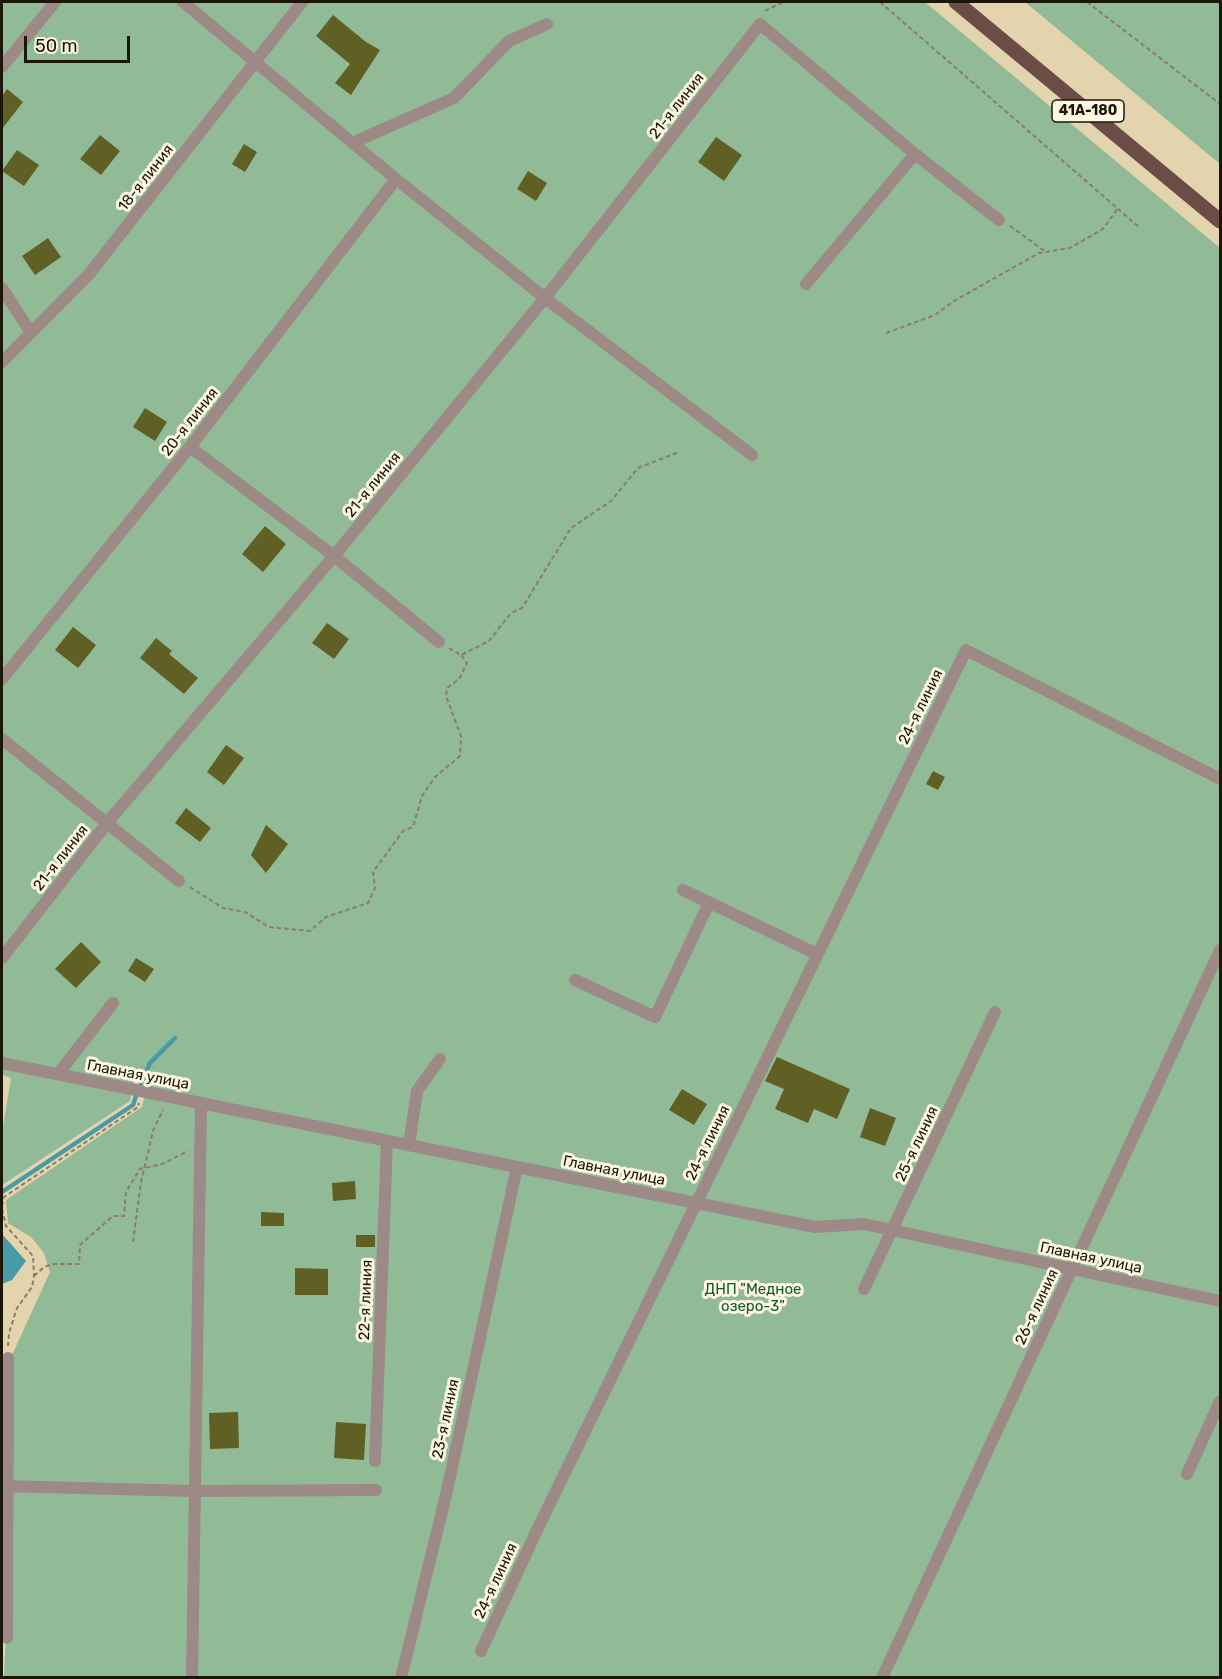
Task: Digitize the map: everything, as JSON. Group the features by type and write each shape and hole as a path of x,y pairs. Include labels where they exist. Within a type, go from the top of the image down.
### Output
{"main road":[{"name":"41А-180","path":"956,2 1221,221"}],"street":[{"path":"2,67 55,2"},
{"path":"183,2 396,179 545,298 752,455"},
{"name":"18-я линия","path":"2,362 90,273 302,2"},
{"path":"759,19 915,154 999,220"},
{"name":"21-я линия","path":"2,958 107,823 334,556 545,298 759,19"},
{"path":"352,143 454,98 509,41 547,24"},
{"path":"806,284 915,154"},
{"name":"20-я линия","path":"2,680 190,447 396,179"},
{"path":"2,288 31,333"},
{"path":"190,447 334,556 439,642"},
{"name":"24-я линия","path":"481,1651 695,1203 966,650 1221,780"},
{"path":"2,740 179,881"},
{"path":"682,890 817,954"},
{"path":"575,980 655,1017 709,903"},
{"name":"26-я линия","path":"882,1677 1221,950"},
{"path":"58,1074 113,1003"},
{"name":"25-я линия","path":"864,1289 995,1012"},
{"path":"409,1145 417,1090 440,1059"},
{"name":"Главная улица","path":"2,1063 815,1227 864,1224 1221,1301"},
{"path":"192,1677 201,1103"},
{"name":"22-я линия","path":"375,1461 387,1141"},
{"name":"23-я линия","path":"401,1677 446,1495 517,1167"},
{"path":"7,1638 4,1487 8,1358"},
{"path":"1187,1474 1221,1401"},
{"path":"4,1487 194,1491 376,1490"}],"path":[{"path":"759,19 783,2"},
{"path":"880,2 1140,228"},
{"path":"1087,2 1221,104"},
{"path":"886,333 935,315 1040,253 1070,248 1103,230 1118,208"},
{"path":"999,220 1046,252"},
{"path":"461,655 489,641 512,613 522,608 571,528 611,501 638,468 679,452"},
{"path":"179,881 223,908 245,912 269,927 310,931 326,917 368,903 375,888 373,872 404,831 413,827 422,796 435,777 460,756 461,736 446,696 447,688 459,679 467,663 461,655 439,642"},
{"path":"133,1242 144,1168 153,1131 165,1104"},
{"path":"8,1358 9,1333 17,1308 32,1287 34,1276 33,1256 6,1226 2,1208 4,1197 138,1107"},
{"path":"34,1276 44,1267 54,1264 79,1264 80,1245 112,1216 124,1216 126,1192 140,1169 162,1164 200,1144"}],"green space":[{"name":"ДНП \"Медное озеро-3\"","path":"2,2 925,2 1220,248 1220,1677 4,1677 7,1611 2,1486 2,1366 7,1366 50,1272 44,1253 31,1237 8,1223 6,1200 142,1107 148,1082 134,1079 130,1101 2,1185 2,1133 11,1078 2,1075"},
{"path":"1025,2 1220,2 1220,164"}],"water":[{"path":"2,1234 26,1261 12,1280 2,1284"}],"building":[{"path":"333,15 366,42 380,50 351,95 335,83 350,64 316,36"},
{"path":"7,89 23,102 2,129 2,96"},
{"path":"100,135 120,151 101,175 80,159"},
{"path":"716,137 742,155 724,181 698,162"},
{"path":"244,144 257,152 245,172 232,164"},
{"path":"17,150 39,165 24,186 2,171"},
{"path":"528,171 547,183 536,201 517,189"},
{"path":"48,238 61,257 35,275 22,256"},
{"path":"145,408 167,422 155,441 133,427"},
{"path":"265,526 286,544 263,572 242,554"},
{"path":"327,623 349,639 334,659 312,643"},
{"path":"73,627 96,645 78,668 55,650"},
{"path":"156,638 172,651 169,654 198,678 184,694 140,658"},
{"path":"226,745 244,758 224,785 207,772"},
{"path":"933,771 945,777 938,790 926,784"},
{"path":"186,808 211,828 200,842 175,823"},
{"path":"266,825 288,844 266,873 251,855"},
{"path":"81,942 101,962 76,988 55,969"},
{"path":"136,958 154,969 145,982 128,971"},
{"path":"777,1057 850,1089 837,1119 814,1109 808,1123 775,1109 784,1089 765,1081"},
{"path":"682,1089 707,1104 694,1125 669,1110"},
{"path":"870,1108 896,1118 885,1146 860,1137"},
{"path":"355,1181 356,1199 333,1201 332,1183"},
{"path":"261,1212 284,1213 284,1226 261,1226"},
{"path":"356,1235 375,1235 375,1247 356,1247"},
{"path":"295,1268 328,1269 328,1295 295,1295"},
{"path":"238,1412 239,1448 210,1449 209,1413"},
{"path":"336,1422 366,1424 364,1460 334,1458"}],"waterway":[{"path":"141,1084 150,1063 175,1038"},
{"path":"2,1192 133,1105 136,1096"}]}
